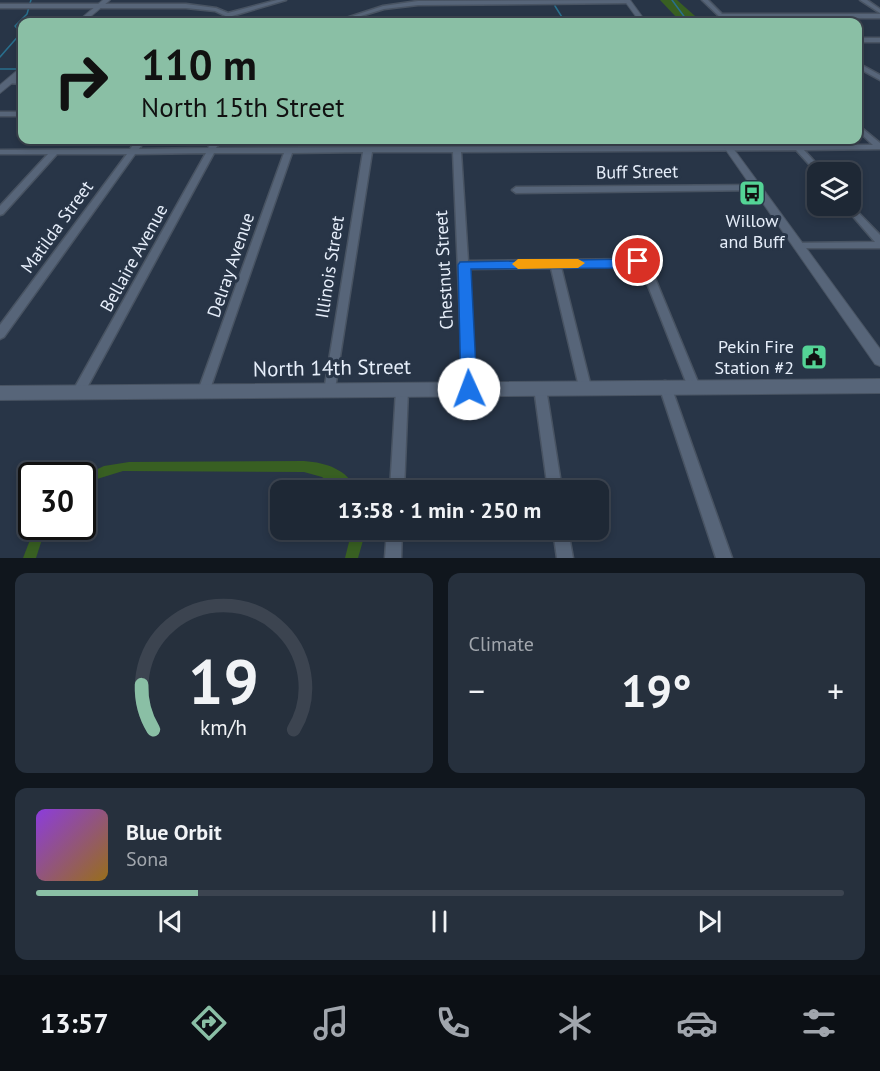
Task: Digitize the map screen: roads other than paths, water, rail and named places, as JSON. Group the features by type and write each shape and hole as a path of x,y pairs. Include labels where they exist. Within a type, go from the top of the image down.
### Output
{"main road":[{"path":"85,18 107,0"},
{"path":"0,90 18,74"},
{"name":"North 14th Street","path":"0,393 880,386"}],"street":[{"path":"162,5 167,0"},
{"path":"228,15 283,0"},
{"path":"705,0 721,16 880,16"},
{"path":"863,0 880,11"},
{"path":"350,18 383,8 418,3 628,1 640,18"},
{"path":"0,6 162,5 201,7 234,18"},
{"path":"0,11 8,6"},
{"path":"862,40 880,40"},
{"path":"862,68 880,78"},
{"path":"9,82 18,82"},
{"path":"0,114 18,114"},
{"path":"862,131 880,147"},
{"name":"Matilda Street","path":"0,334 138,144"},
{"name":"Bellaire Avenue","path":"80,391 215,144"},
{"path":"257,150 260,144"},
{"path":"0,152 368,150 726,144 880,147"},
{"path":"726,144 880,360"},
{"path":"795,144 811,162"},
{"name":"Chestnut Street","path":"457,149 465,265 469,389"},
{"name":"Delray Avenue","path":"204,391 289,150"},
{"name":"Illinois Street","path":"330,391 368,150"},
{"path":"0,212 55,151"},
{"name":"Buff Street","path":"516,190 758,188"},
{"path":"858,216 880,241"},
{"path":"800,246 880,246"},
{"path":"465,265 632,263 638,261 645,266 694,387"},
{"path":"555,263 585,387"},
{"path":"665,386 724,558"},
{"path":"540,388 554,480"},
{"path":"398,480 402,390"},
{"path":"393,558 394,540"},
{"path":"562,540 565,558"}],"waterway":[{"path":"672,0 685,18"},
{"path":"555,6 562,18"},
{"path":"23,18 29,7"},
{"path":"18,23 15,26 18,30"},
{"path":"0,57 18,36"},
{"path":"0,69 18,69"}],"place":[{"name":"Willow and Buff","path":"752,193"},
{"name":"Pekin Fire Station #2","path":"814,357"}]}
